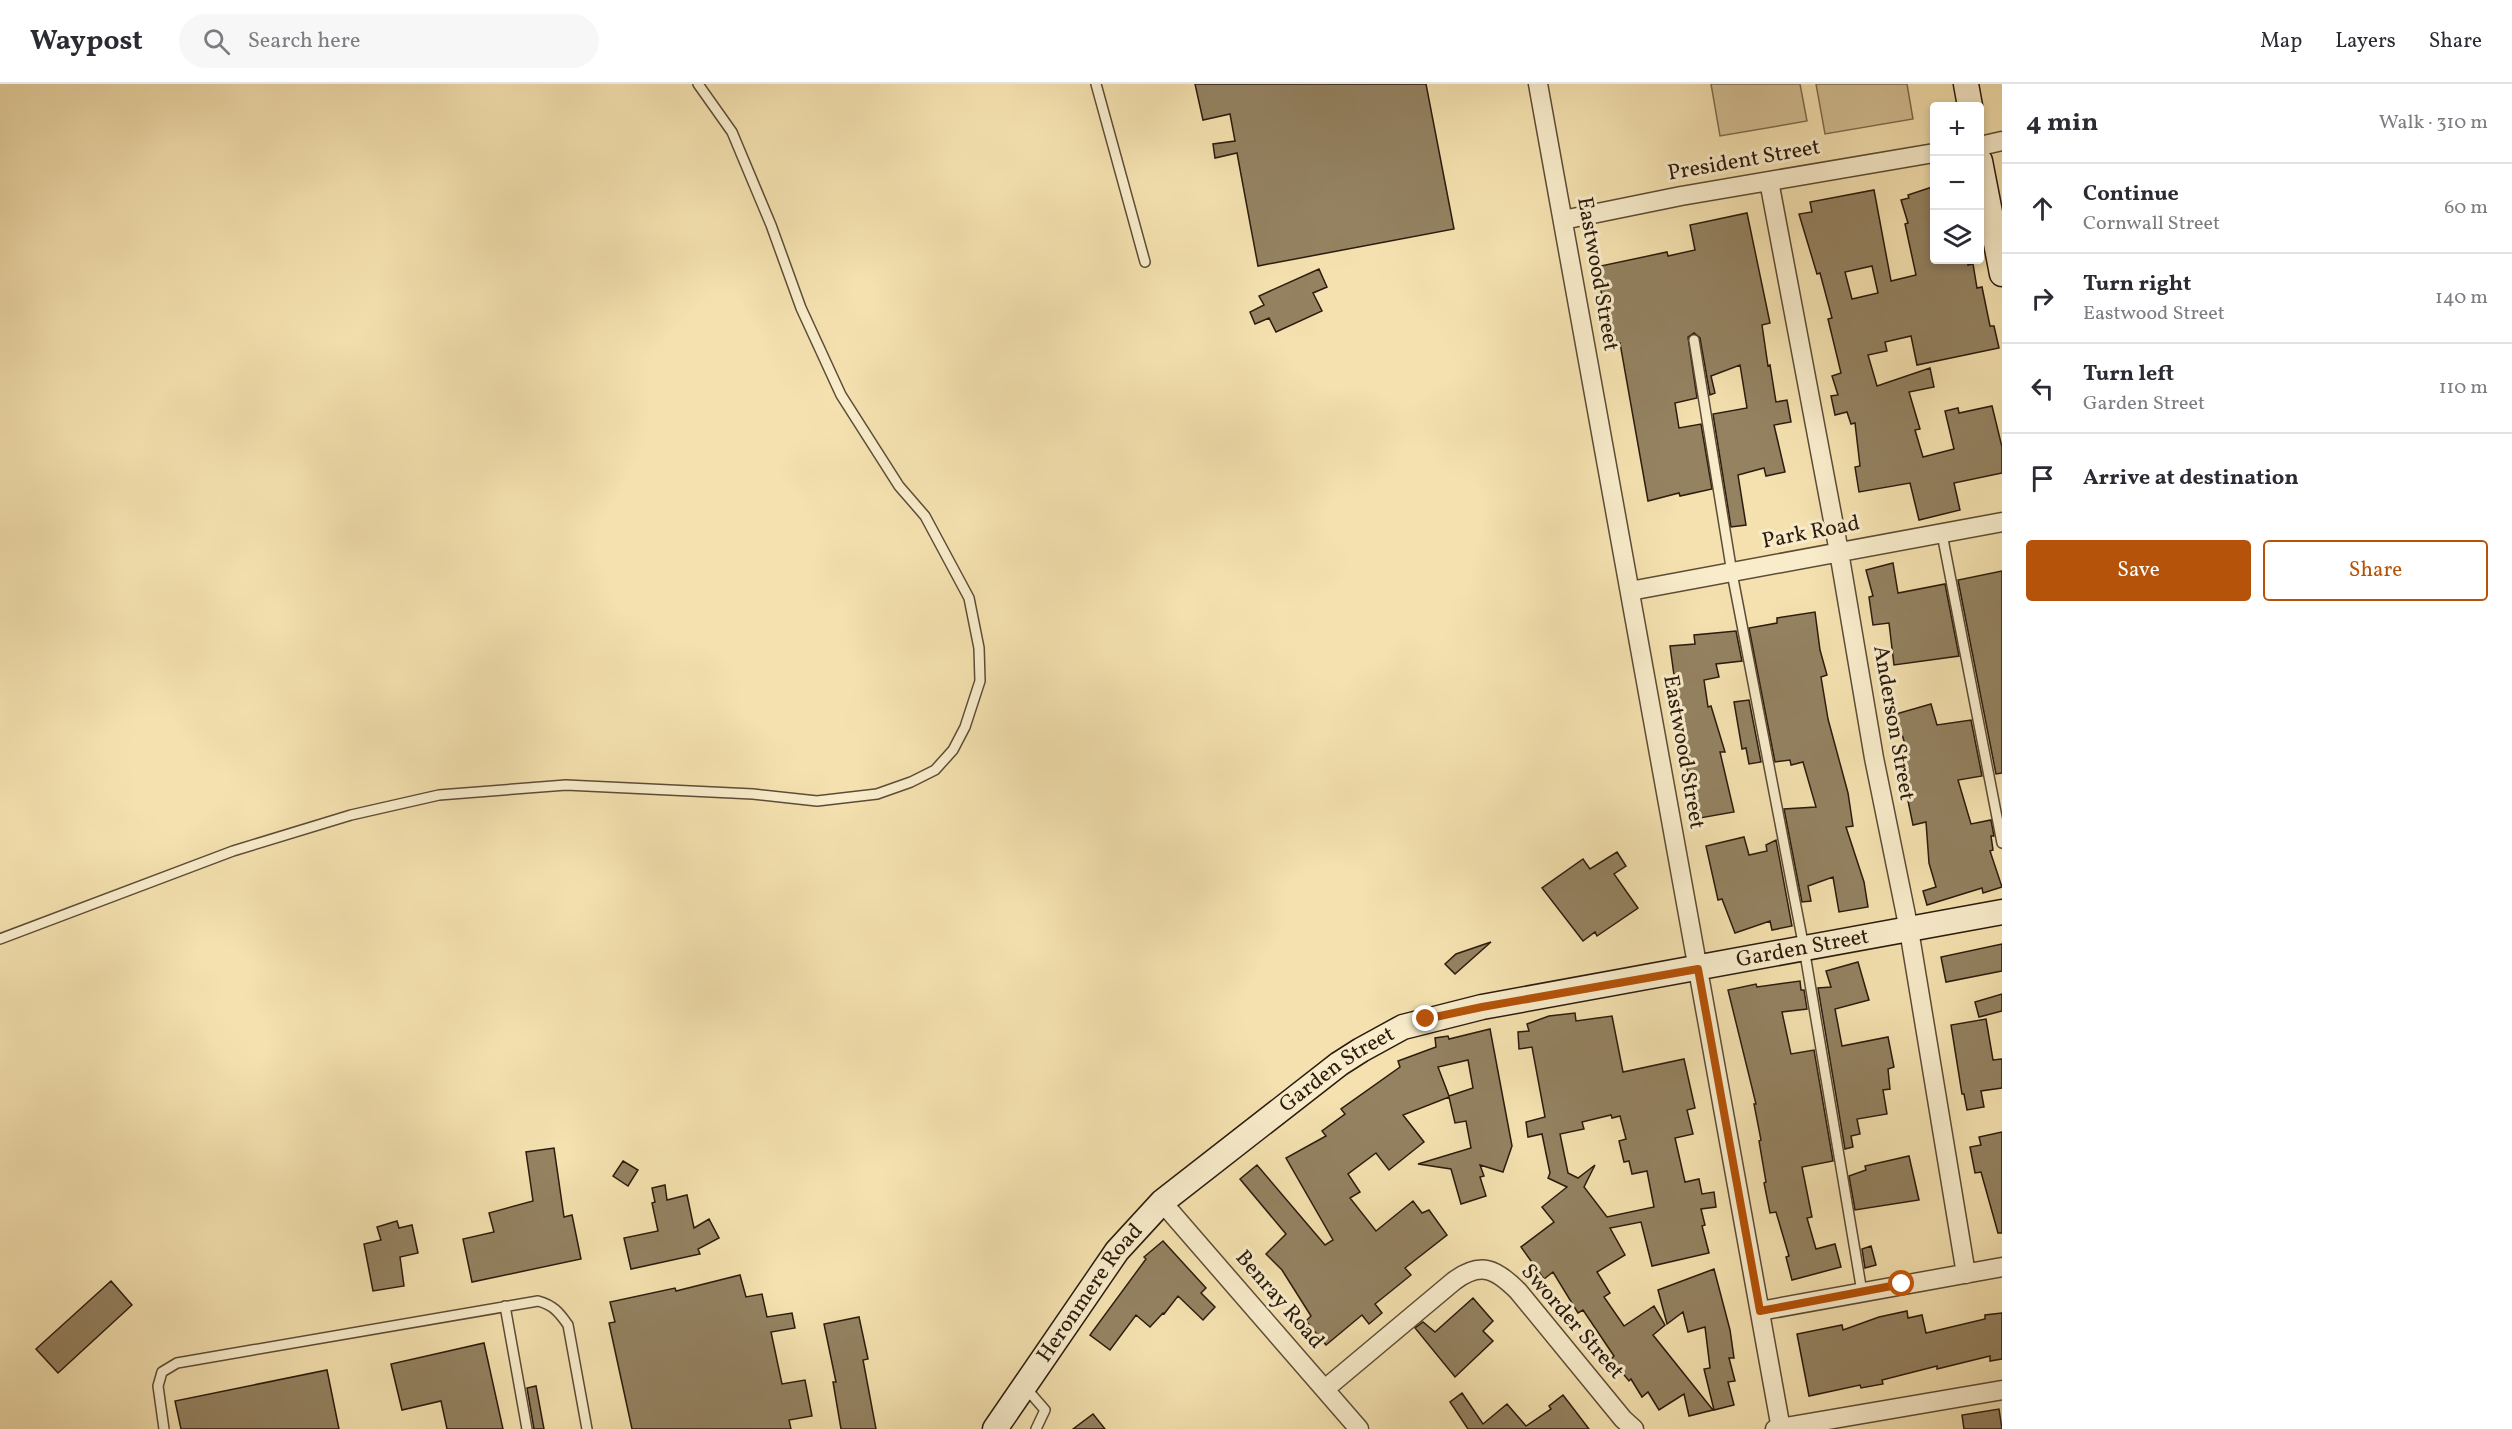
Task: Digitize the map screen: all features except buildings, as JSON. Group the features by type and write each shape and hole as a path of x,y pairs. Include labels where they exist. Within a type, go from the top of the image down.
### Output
{"street":[{"name":"Eastwood Street","path":"1538,84 1760,1311 1779,1429"},
{"path":"1966,84 1969,102"},
{"path":"1984,145 2002,141"},
{"name":"President Street","path":"1563,220 1769,181 1930,154"},
{"name":"Anderson Street","path":"1769,181 1839,552 1874,758 1909,930 1966,1274"},
{"path":"1984,181 2002,274"},
{"name":"Park Road","path":"1630,591 2002,522"},
{"name":"Garden Street","path":"1162,1202 1339,1064 1403,1027 1482,1007 2002,912"},
{"name":"Heronmere Road","path":"995,1429 1117,1251 1162,1202"},
{"name":"Benray Road","path":"1162,1202 1359,1429"},
{"path":"1760,1311 2002,1267"},
{"name":"Sworder Street","path":"1325,1389 1454,1281 1471,1270 1482,1269 1499,1275 1518,1291 1623,1419 1634,1429"},
{"path":"1779,1429 2002,1390"}],"lane":[{"path":"0,939 233,851 351,815 439,795 566,785 753,794 817,801 877,794 911,782 935,770 953,750 965,727 980,681 979,648 969,598 925,516 900,486 841,395 801,308 771,225 732,132 698,84"},
{"path":"1096,84 1145,262"},
{"path":"1694,340 1732,573 1804,948 1863,1292"},
{"path":"1942,534 2002,843"},
{"path":"164,1429 159,1378 167,1367 177,1363 538,1300 558,1311 568,1325 587,1429"},
{"path":"505,1306 527,1429"},
{"name":"Heronmere Road","path":"1024,1386 1045,1410 1036,1429"}],"shaded area":[{"path":"1711,84 1800,84 1807,121 1720,136"},
{"path":"1816,84 1907,84 1913,119 1825,134"}],"route":[{"path":"1426,1019 1698,969 1760,1311 1902,1284"}]}
